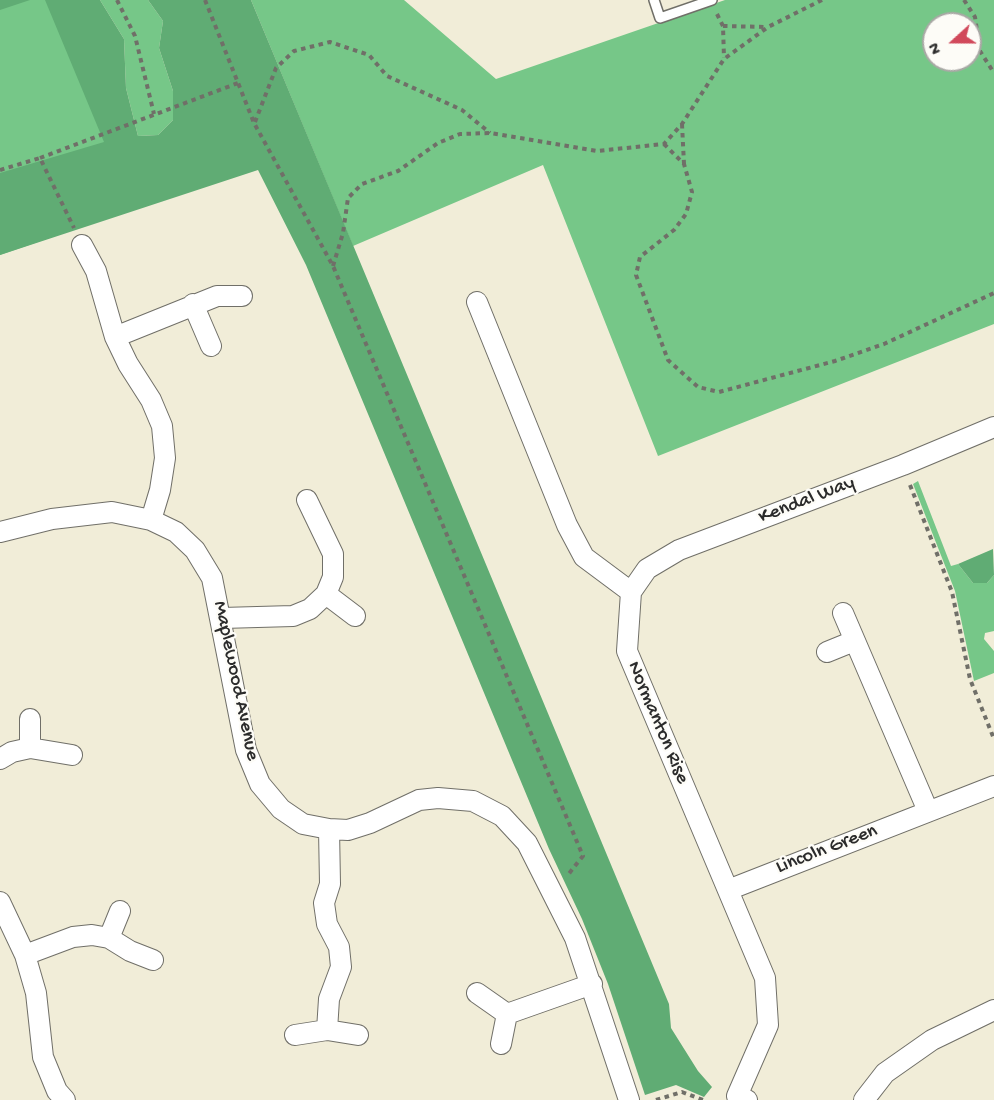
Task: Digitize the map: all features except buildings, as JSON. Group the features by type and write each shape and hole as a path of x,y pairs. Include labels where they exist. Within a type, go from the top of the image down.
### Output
{"street":[{"path":"82,244 96,271 115,336 128,364 151,400 162,426 165,458 160,490 151,520"},
{"path":"115,336 217,296 242,296"},
{"path":"477,302 567,525 584,557 631,592"},
{"path":"193,304 211,346"},
{"name":"Kendal Way","path":"631,592 647,569 679,550 903,465 994,427"},
{"path":"222,618 293,616 310,609 326,594 333,578 333,554 307,500"},
{"name":"Maplewood Avenue","path":"0,532 52,519 112,512 151,520 176,532 195,550 213,578 246,750 260,784 280,809 303,824 348,830 370,823 419,800 438,798 473,801 502,816 527,843 553,892 592,984 629,1100"},
{"name":"Normanton Rise","path":"631,592 627,651 765,978 768,1025 742,1098"},
{"path":"326,594 354,616"},
{"path":"843,613 928,811"},
{"path":"827,652 854,641"},
{"path":"30,719 30,748"},
{"path":"0,759 30,748 72,755"},
{"name":"Lincoln Green","path":"728,890 994,786"},
{"path":"327,1030 329,999 341,967 339,947 327,924 324,903 330,884 329,829"},
{"path":"0,902 25,955 36,993 43,1057 57,1091 65,1100"},
{"path":"109,938 120,911"},
{"path":"25,955 73,937 92,935 109,938 130,951 153,960"},
{"path":"507,1014 592,984"},
{"path":"477,993 507,1014"},
{"path":"864,1100 885,1073 923,1047 994,1011"},
{"path":"501,1044 507,1014"},
{"path":"295,1035 327,1030 358,1035"}],"lane":[{"path":"654,0 660,18 711,0"}],"path":[{"path":"117,0 135,36 154,114"},
{"path":"205,0 254,123 333,266 583,856 553,892"},
{"path":"711,0 723,26 724,59"},
{"path":"333,266 343,233 348,198 362,184 398,171 438,143 460,134 491,133 597,151 664,144 682,124 724,59 768,27 822,0"},
{"path":"964,0 975,17 980,51 994,73"},
{"path":"723,26 768,27"},
{"path":"254,123 276,68 294,51 330,42 369,55 387,76 462,110 491,133"},
{"path":"0,170 40,158 238,83"},
{"path":"682,124 684,164 692,192 686,214 674,230 640,257 636,276 668,360 698,387 719,392 835,361 884,344 994,293"},
{"path":"664,144 684,164"},
{"path":"40,158 82,244"},
{"path":"903,465 952,592 970,679 994,739"},
{"path":"656,1100 682,1092 703,1100"}],"green space":[{"path":"0,0 62,0 151,203 0,255"},
{"path":"0,0 30,0 0,10"},
{"path":"45,0 100,0 124,39 126,88 138,136 158,135 173,120 173,91 159,48 163,21 148,0 251,0 669,1004 671,1028 698,1071 712,1087 704,1097 676,1085 645,1095 608,984 582,919 549,849 306,265 258,170 0,255 0,173 104,142"},
{"path":"100,0 148,0 163,21 159,48 173,91 173,120 158,135 138,136 126,88 124,39"},
{"path":"251,0 404,0 496,79 725,0 994,0 994,324 658,456 543,165 353,246"},
{"path":"918,481 951,566 958,564 973,583 987,583 994,575 994,631 985,633 984,639 994,651 994,673 974,681 955,591 913,484"},
{"path":"993,549 994,575 987,583 973,583 958,564"}]}
